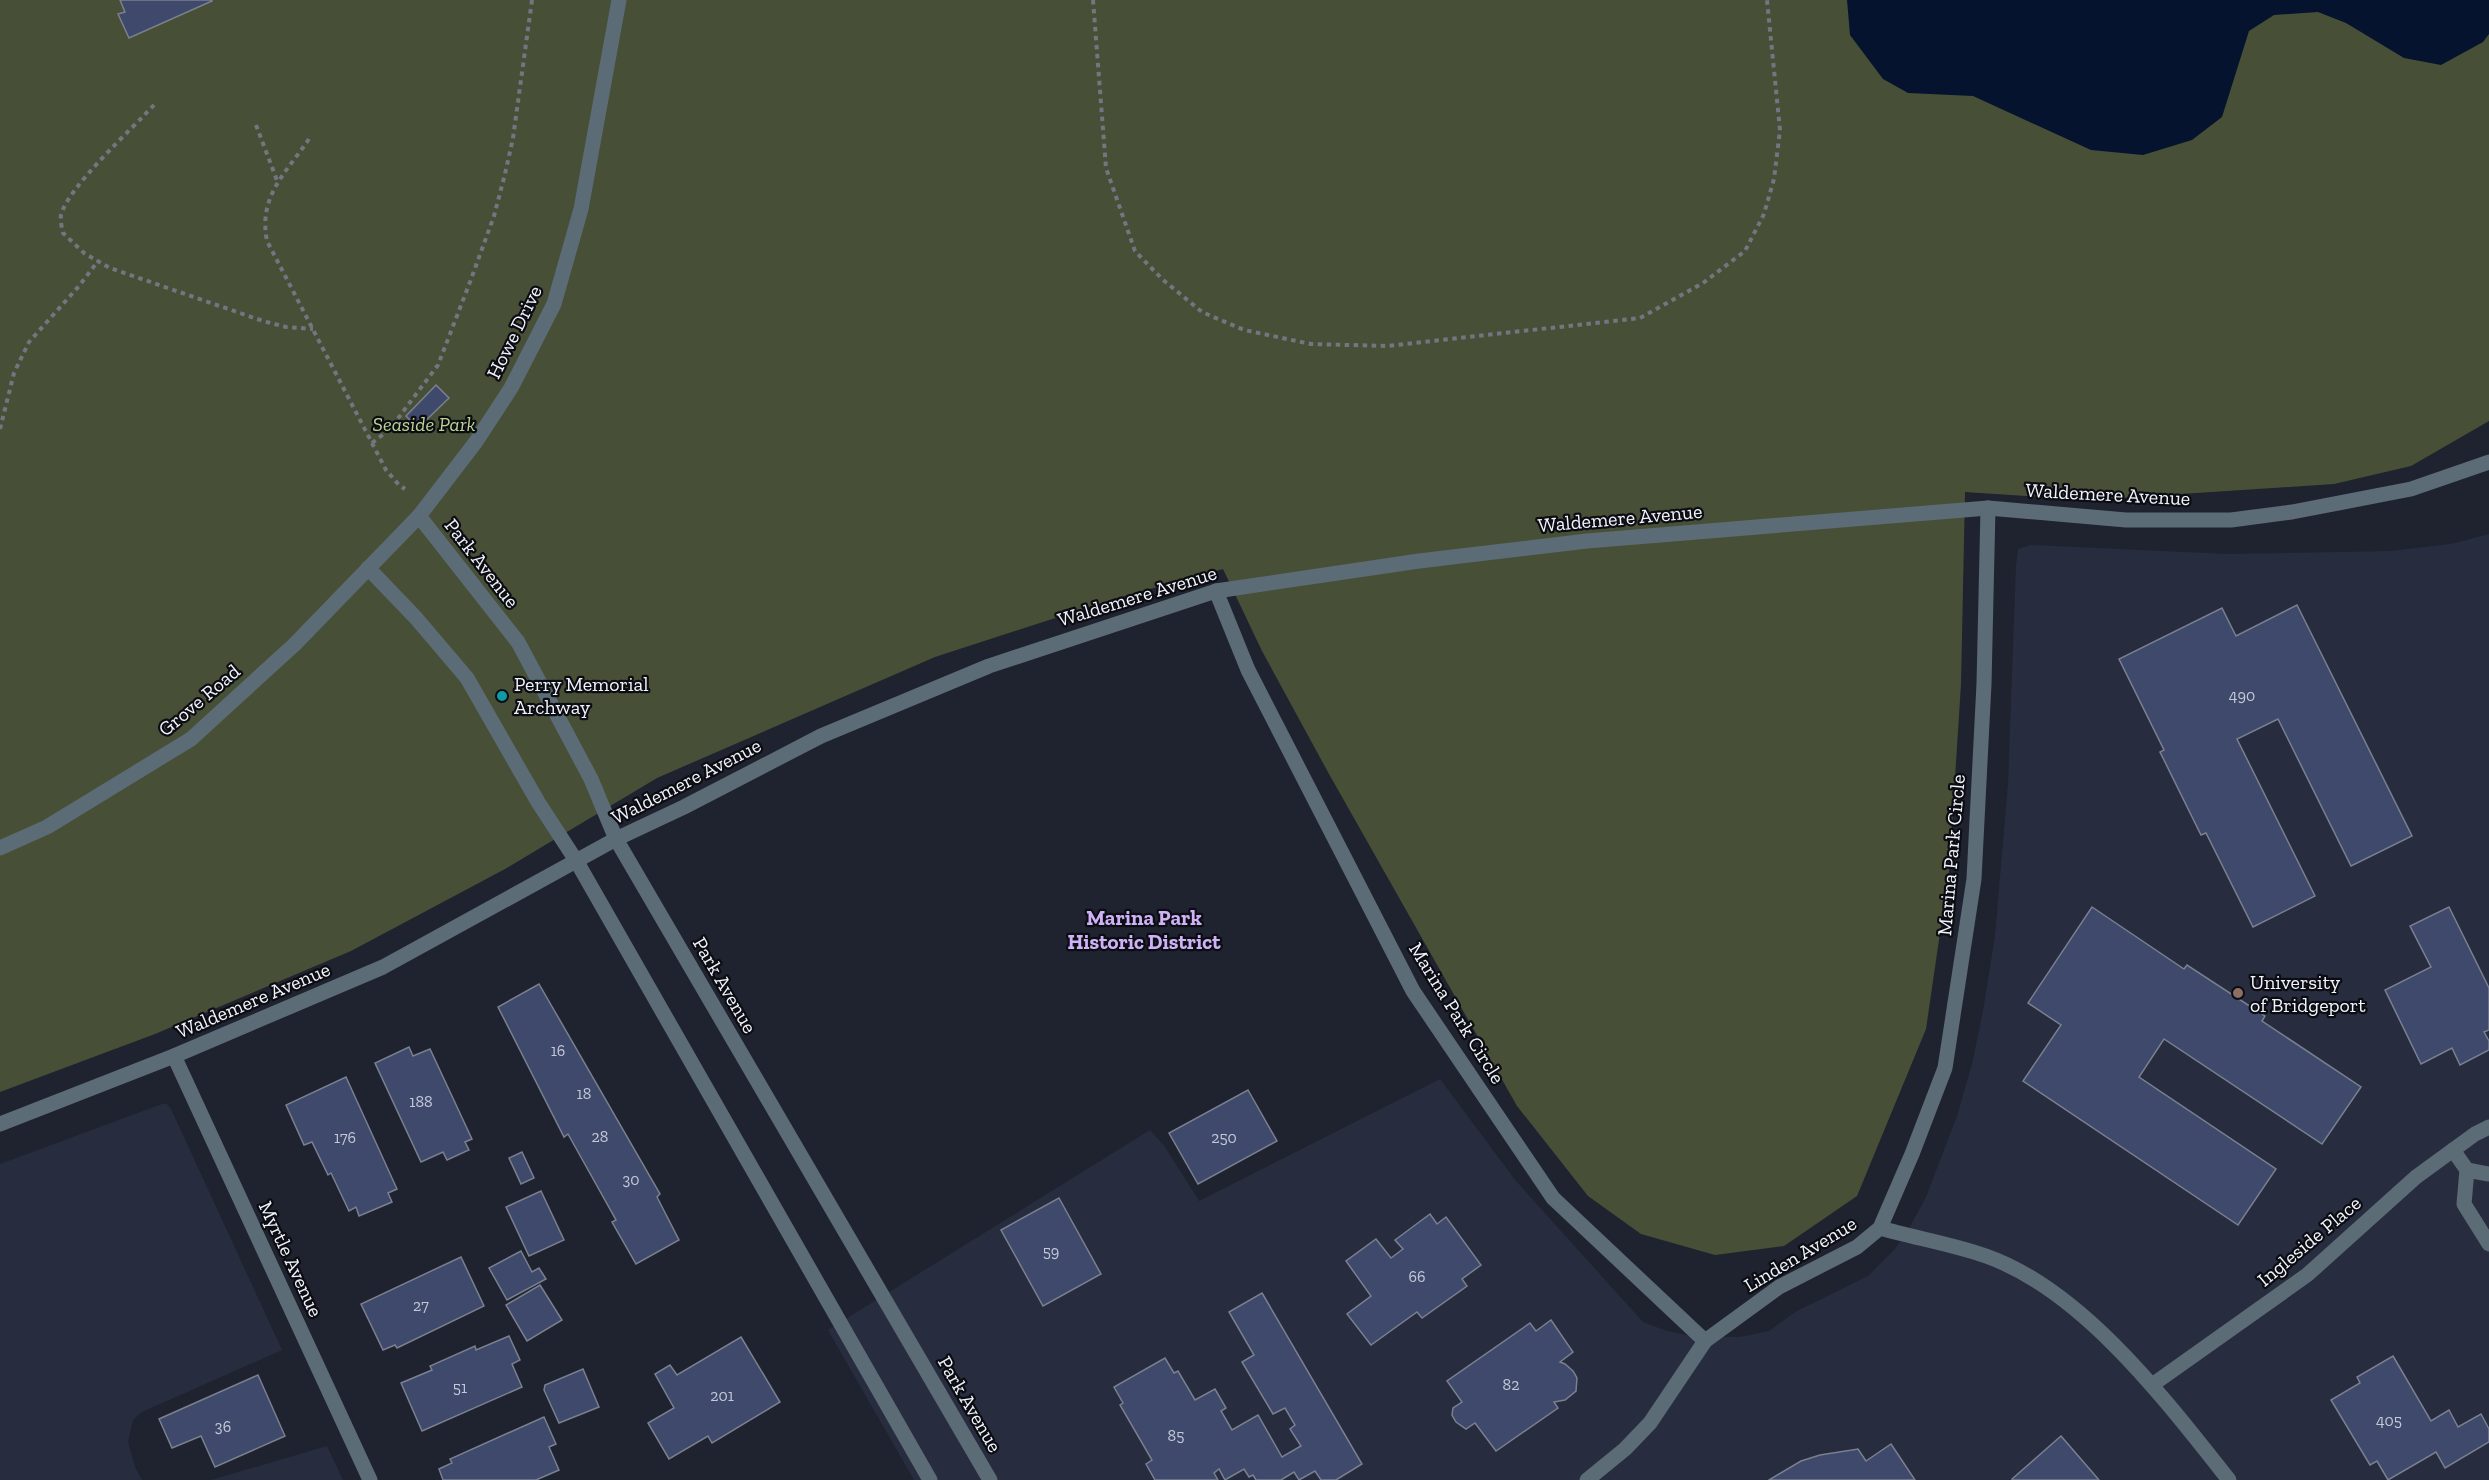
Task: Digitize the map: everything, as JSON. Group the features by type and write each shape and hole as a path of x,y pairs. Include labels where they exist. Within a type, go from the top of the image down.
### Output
{"street":[{"name":"Howe Drive","path":"368,567 419,516 474,443 511,388 554,304 581,209 619,0"},
{"name":"Waldemere Avenue","path":"0,1124 174,1056 383,967 616,839 684,807 821,736 968,675 1216,591 1419,561 1587,541 1988,508 2126,520 2231,520 2292,512 2411,489 2489,462"},
{"name":"Marina Park Circle","path":"1880,1228 1945,1068 1974,879 1984,684 1988,508"},
{"name":"Park Avenue","path":"419,516 518,642 591,780 616,839 990,1480"},
{"name":"Grove Road","path":"0,848 47,827 191,739 296,644 368,567"},
{"path":"368,567 416,618 467,678 538,802 577,862 930,1480"},
{"name":"Marina Park Circle","path":"1216,591 1248,670 1413,991 1553,1198 1705,1341"},
{"name":"Myrtle Avenue","path":"174,1056 370,1480"},
{"name":"Ingleside Place","path":"2152,1385 2307,1275 2416,1177 2489,1127"},
{"path":"2453,1150 2467,1170 2464,1204 2489,1244"},
{"path":"2467,1170 2489,1174"},
{"name":"Linden Avenue","path":"1587,1480 1625,1449 1650,1423 1705,1341 1779,1287 1857,1247 1880,1228 1987,1257 2033,1279 2071,1305 2152,1385 2229,1480"}],"path":[{"path":"372,443 390,429 438,365 494,216 513,138 532,0"},
{"path":"1092,0 1106,168 1135,250 1162,279 1202,312 1244,330 1311,344 1387,346 1640,318 1703,283 1745,250 1764,214 1774,179 1780,130 1767,0"},
{"path":"154,105 68,199 61,214 63,233 78,249 110,268 263,321 286,327 313,329"},
{"path":"256,125 278,184"},
{"path":"309,139 269,197 265,209 264,226 267,241 386,470 399,485 430,501"},
{"path":"0,429 14,373 24,351 98,261"}],"shaded area":[{"name":"University of Bridgeport","path":"2489,534 2489,1480 914,1480 828,1330 1150,1130 1165,1147 1199,1201 1440,1079 1516,1181 1643,1322 1667,1331 1696,1337 1740,1337 1769,1331 1795,1312 1868,1276 1895,1249 1926,1197 1957,1116 1972,1064 1995,936 2008,784 2018,549 2031,545 2228,554 2390,551 2451,544"},
{"path":"167,1104 171,1109 282,1350 142,1412 133,1420 128,1442 135,1467 142,1480 0,1480 0,1164"},
{"path":"327,1446 343,1480 211,1480"}],"green space":[{"name":"Seaside Park","path":"0,0 2489,0 2489,421 2411,466 2334,484 2089,500 1965,492 1961,684 1949,871 1926,1029 1857,1196 1784,1246 1715,1255 1641,1234 1588,1196 1517,1106 1329,774 1262,651 1223,569 1117,598 935,657 657,778 505,869 351,951 155,1034 0,1092"}],"water":[{"path":"1847,0 2489,0 2489,34 2483,42 2441,65 2404,58 2346,23 2318,12 2274,15 2249,31 2222,117 2192,140 2143,155 2091,150 1973,96 1908,93 1883,79 1850,35"}],"building":[{"path":"120,0 212,1 129,38 118,14 125,12"},
{"path":"436,385 449,398 418,428 406,416"},
{"path":"2297,605 2412,836 2351,866 2278,719 2237,739 2315,896 2253,927 2206,833 2201,835 2160,752 2164,750 2119,659 2222,608 2236,636"},
{"path":"2092,907 2184,969 2187,965 2265,1016 2262,1021 2361,1087 2322,1144 2164,1039 2139,1077 2276,1169 2238,1225 2023,1081 2061,1025 2028,1003"},
{"path":"2449,907 2489,988 2489,1030 2484,1032 2489,1041 2489,1050 2460,1065 2452,1048 2421,1064 2385,990 2431,967 2410,926"},
{"path":"539,984 660,1194 657,1197 679,1240 636,1264 612,1222 616,1220 568,1134 564,1137 498,1007"},
{"path":"409,1047 413,1056 430,1049 472,1139 465,1142 469,1150 447,1160 443,1152 421,1162 375,1063"},
{"path":"346,1077 397,1189 388,1193 392,1202 359,1216 356,1207 349,1211 331,1173 328,1175 312,1142 304,1145 286,1105"},
{"path":"1248,1090 1277,1141 1198,1184 1169,1133"},
{"path":"522,1152 534,1178 521,1184 509,1158"},
{"path":"541,1191 564,1240 529,1256 506,1207"},
{"path":"1059,1198 1101,1274 1043,1306 1001,1230"},
{"path":"1430,1214 1437,1224 1446,1217 1481,1265 1462,1279 1467,1286 1422,1318 1417,1312 1371,1345 1347,1314 1371,1296 1346,1261 1376,1239 1391,1258 1403,1249 1395,1240"},
{"path":"521,1251 532,1272 539,1268 546,1279 507,1300 489,1268"},
{"path":"461,1257 484,1306 397,1348 395,1345 383,1350 361,1304"},
{"path":"540,1285 562,1320 527,1341 506,1305"},
{"path":"1262,1293 1362,1464 1336,1480 1321,1480 1315,1471 1299,1480 1294,1472 1281,1480 1256,1480 1253,1475 1249,1477 1244,1469 1225,1480 1219,1469 1214,1473 1218,1480 1155,1480 1146,1464 1152,1460 1120,1405 1123,1403 1114,1387 1165,1358 1174,1373 1178,1371 1195,1400 1215,1389 1226,1408 1221,1411 1232,1430 1258,1415 1282,1457 1301,1446 1290,1429 1295,1425 1285,1408 1273,1414 1242,1362 1254,1355 1229,1312"},
{"path":"1551,1320 1573,1352 1560,1362 1573,1371 1577,1378 1576,1391 1565,1400 1554,1402 1558,1408 1496,1451 1475,1423 1466,1429 1456,1422 1452,1415 1453,1408 1462,1402 1447,1381 1530,1323 1536,1331"},
{"path":"509,1336 520,1360 512,1364 522,1387 422,1431 401,1383 432,1370 430,1366 475,1346 476,1350"},
{"path":"741,1337 780,1402 712,1443 708,1436 669,1459 648,1423 674,1408 655,1374 670,1365 677,1375"},
{"path":"2393,1356 2431,1421 2449,1410 2458,1427 2481,1414 2489,1429 2489,1442 2445,1468 2436,1452 2388,1480 2377,1461 2370,1465 2331,1400 2360,1383 2357,1377"},
{"path":"583,1369 599,1407 559,1423 544,1390 545,1385"},
{"path":"258,1375 285,1436 215,1467 201,1436 172,1448 159,1419"},
{"path":"544,1417 556,1444 549,1447 559,1470 536,1480 443,1480 439,1469 452,1463 450,1459"},
{"path":"2061,1436 2099,1480 2012,1480 2012,1479"},
{"path":"1891,1444 1915,1480 1769,1480 1801,1461 1820,1455 1858,1449 1866,1461"}],"place":[{"name":"Perry Memorial Archway","path":"502,696"},
{"name":"University of Bridgeport","path":"2238,993"}],"district":[{"name":"Marina Park Historic District","path":"1144,929"}]}
